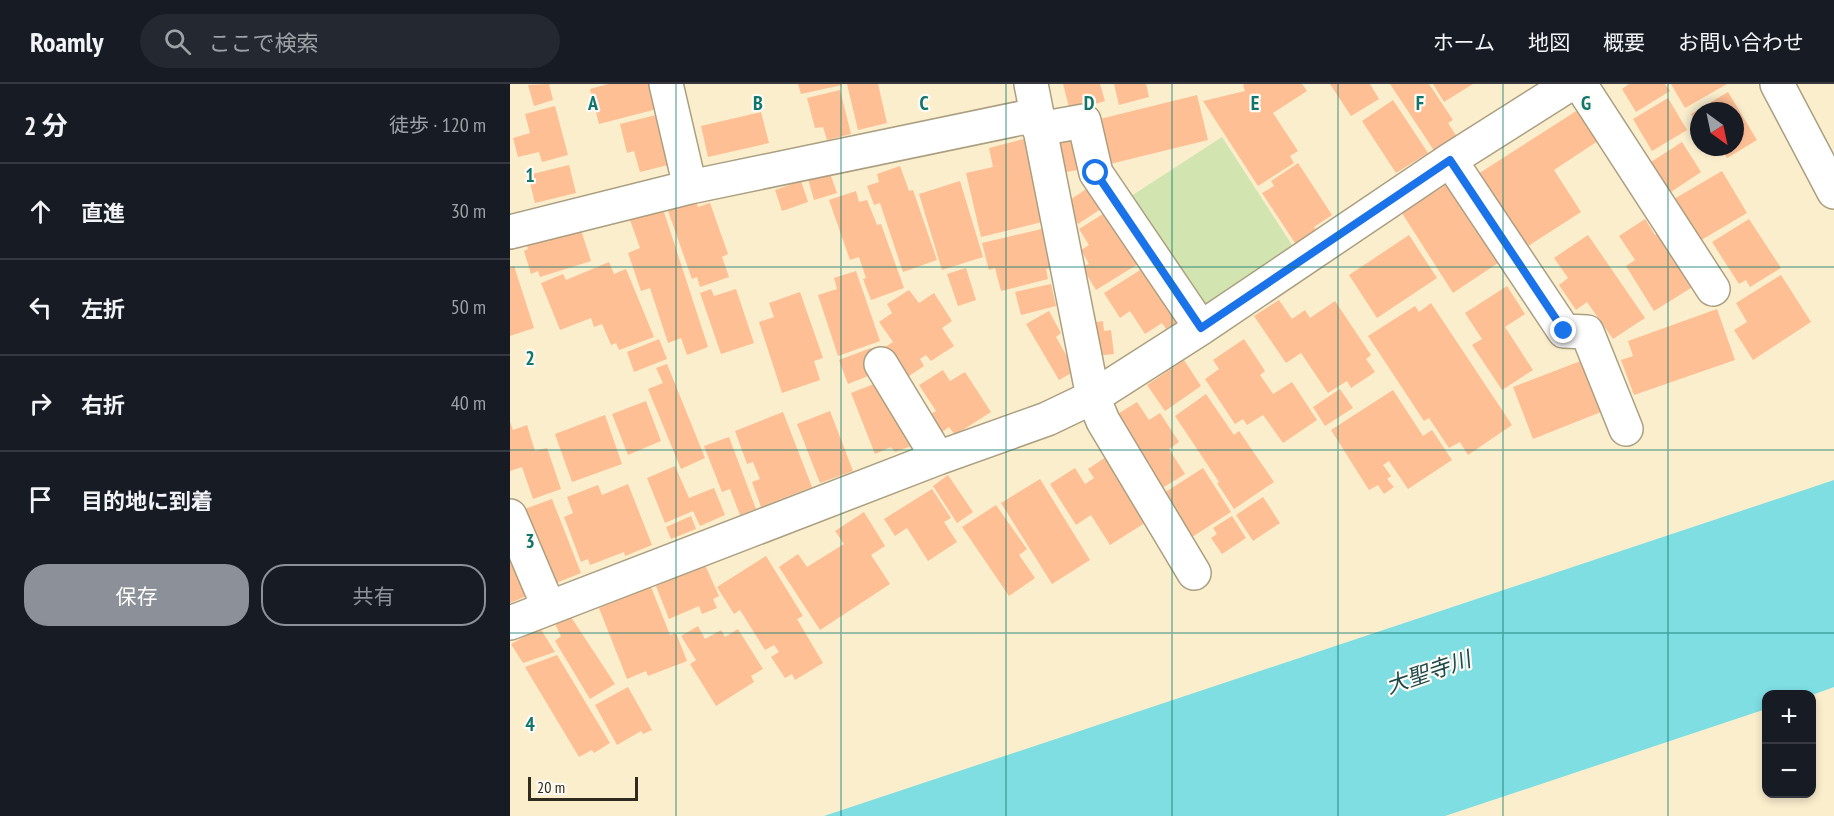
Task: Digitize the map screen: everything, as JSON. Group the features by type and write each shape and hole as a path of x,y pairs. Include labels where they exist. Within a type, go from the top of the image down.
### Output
{"street":[{"path":"666,84 690,187"},
{"path":"510,623 938,458 1047,419 1093,397 1201,328 1450,160 1570,84"},
{"path":"1580,84 1713,289"},
{"path":"1777,84 1834,192"},
{"path":"1036,110 1093,397 1103,421 1194,573"},
{"path":"510,232 690,187 1036,110 1084,121 1096,173 1201,328"},
{"path":"1450,160 1564,331 1587,332 1626,429"},
{"path":"881,364 938,458"},
{"path":"510,516 549,609"}],"green space":[{"path":"1222,137 1294,248 1200,311 1125,200"}],"water":[{"name":"大聖寺川","path":"1834,480 1834,687 1816,694 1816,690 1762,690 1762,710 1445,816 824,816"}],"building":[{"path":"549,84 553,100 534,106 528,85"},
{"path":"608,84 650,84 657,109 599,124 590,89"},
{"path":"798,84 842,84 842,85 801,94"},
{"path":"847,84 878,84 887,123 858,130"},
{"path":"1063,84 1100,84 1105,101 1070,111"},
{"path":"1114,84 1146,84 1149,97 1119,105"},
{"path":"1302,84 1307,91 1273,113 1298,151 1290,156 1294,163 1258,186 1203,101 1245,91 1243,85"},
{"path":"1330,84 1370,84 1379,99 1351,116"},
{"path":"1390,84 1429,84 1453,120 1448,123 1457,137 1435,152"},
{"path":"1433,84 1473,84 1444,102"},
{"path":"1629,84 1665,84 1670,91 1636,112 1622,89"},
{"path":"1671,84 1727,84 1696,102 1690,102 1690,105 1685,108"},
{"path":"840,90 851,134 827,140 823,127 815,128 807,98"},
{"path":"1728,92 1734,102 1711,102"},
{"path":"1197,95 1208,140 1106,165 1096,120"},
{"path":"1668,98 1687,130 1652,151 1633,119"},
{"path":"1393,100 1428,153 1396,173 1362,121"},
{"path":"555,106 568,155 542,162 539,152 518,157 513,138 530,133 525,114"},
{"path":"1584,106 1604,137 1554,170 1581,212 1525,248 1478,174"},
{"path":"761,112 769,143 708,157 701,126"},
{"path":"656,115 668,165 640,172 634,151 627,153 620,124"},
{"path":"1744,118 1757,140 1744,148"},
{"path":"1075,134 1083,169 1061,173 1053,138"},
{"path":"1031,137 1050,220 981,237 966,173 993,167 989,148"},
{"path":"1682,142 1701,172 1668,194 1648,164"},
{"path":"1298,163 1332,215 1314,227 1318,232 1297,246 1262,193 1274,186 1271,181"},
{"path":"569,165 576,193 535,203 528,175"},
{"path":"900,166 909,191 913,190 937,260 903,272 880,203 874,205 867,186 879,182 877,174"},
{"path":"1722,171 1747,213 1698,242 1674,199"},
{"path":"830,173 837,193 814,200 808,179"},
{"path":"1453,180 1504,259 1453,293 1402,213"},
{"path":"801,181 808,202 782,211 775,190"},
{"path":"960,181 983,257 942,270 919,194"},
{"path":"1097,182 1110,203 1078,224 1065,203"},
{"path":"856,191 859,202 867,200 877,225 881,224 904,288 871,300 863,279 866,278 859,257 850,260 829,200"},
{"path":"695,199 698,207 710,203 728,254 722,257 729,277 700,287 697,277 692,279 667,208"},
{"path":"1114,207 1146,259 1096,290 1082,267 1089,264 1081,250 1089,245 1079,229"},
{"path":"663,209 708,347 687,355 681,338 668,343 650,288 641,291 628,253 640,248 630,220"},
{"path":"1645,219 1655,235 1665,229 1699,283 1654,311 1626,266 1635,260 1619,236"},
{"path":"1749,219 1781,268 1750,287 1746,280 1739,284 1712,242"},
{"path":"579,224 591,261 540,277 538,271 531,274 524,251 528,249 526,241"},
{"path":"1050,227 1058,266 1046,269 1048,279 1001,291 995,268 989,270 982,243"},
{"path":"1409,235 1437,278 1377,318 1349,275"},
{"path":"1588,235 1645,318 1613,339 1587,302 1576,310 1559,285 1568,278 1554,258"},
{"path":"609,262 614,274 626,269 654,337 619,350 616,343 611,345 602,324 594,327 591,318 560,330 541,283 563,274 566,280"},
{"path":"1148,265 1183,319 1166,329 1162,323 1145,334 1130,311 1120,318 1104,293"},
{"path":"514,266 534,328 510,336 510,268"},
{"path":"966,268 976,300 958,306 947,274"},
{"path":"856,271 880,341 838,356 818,295 837,289 834,278"},
{"path":"1781,275 1811,322 1753,360 1734,330 1747,322 1736,303"},
{"path":"1051,284 1056,306 1021,315 1015,292"},
{"path":"1507,286 1525,314 1505,327 1533,370 1502,390 1472,345 1482,339 1465,313"},
{"path":"711,289 714,296 736,289 754,343 721,354 700,293"},
{"path":"909,290 919,303 934,293 952,321 942,328 954,346 931,361 926,355 920,359 924,366 906,378 885,347 893,342 879,322 892,313 887,304"},
{"path":"800,292 823,358 814,361 820,380 782,393 759,322 774,317 769,303"},
{"path":"1279,300 1292,319 1305,310 1310,318 1335,301 1371,355 1366,359 1375,372 1351,388 1347,381 1328,393 1301,353 1286,363 1254,316"},
{"path":"1431,303 1512,425 1468,455 1460,442 1449,448 1429,418 1424,421 1368,336 1415,306 1419,312"},
{"path":"1717,309 1735,360 1634,395 1621,360 1633,356 1628,341"},
{"path":"1049,311 1061,333 1056,337 1075,371 1059,380 1026,324"},
{"path":"1103,321 1104,331 1111,330 1114,354 1095,356 1091,323"},
{"path":"659,339 667,359 634,372 627,352"},
{"path":"1244,339 1265,371 1260,375 1273,394 1292,382 1317,420 1283,443 1263,415 1247,425 1243,419 1235,424 1205,379 1219,369 1213,360"},
{"path":"871,348 876,363 873,374 848,384 839,360"},
{"path":"1586,359 1606,410 1533,439 1513,387"},
{"path":"1184,360 1201,386 1165,411 1147,385"},
{"path":"667,364 705,458 681,469 648,389 663,383 656,368"},
{"path":"943,370 950,381 965,372 991,412 955,435 949,427 938,435 926,417 936,411 919,385"},
{"path":"879,382 917,444 895,452 891,447 875,454 851,393"},
{"path":"1340,389 1353,408 1325,426 1313,407"},
{"path":"1393,390 1423,436 1432,430 1452,460 1408,489 1389,461 1383,465 1391,476 1387,479 1394,487 1384,494 1378,485 1369,490 1331,430"},
{"path":"1206,394 1234,435 1239,431 1274,482 1234,509 1175,416"},
{"path":"646,401 661,441 628,455 612,414"},
{"path":"1137,402 1149,420 1160,413 1179,442 1169,449 1185,474 1159,490 1113,417"},
{"path":"830,411 853,471 820,483 797,424"},
{"path":"783,412 812,487 761,507 752,482 760,479 753,462 747,464 735,431"},
{"path":"605,415 622,464 572,482 555,434"},
{"path":"510,422 513,430 527,425 535,451 547,448 561,489 533,499 522,467 510,471"},
{"path":"729,437 756,509 740,515 730,489 722,492 704,446"},
{"path":"1112,453 1148,521 1110,545 1091,515 1076,525 1050,484 1075,468 1085,484 1094,478 1088,469"},
{"path":"675,466 689,498 714,488 725,515 700,526 693,511 665,523 647,478"},
{"path":"1203,468 1231,512 1192,537 1164,493"},
{"path":"948,475 973,512 957,523 933,486"},
{"path":"1040,479 1090,560 1052,584 1001,503"},
{"path":"628,484 652,545 625,556 624,552 590,565 588,559 581,562 564,517 573,513 567,497 598,485 602,495"},
{"path":"932,489 951,518 944,522 957,542 928,561 907,528 895,536 884,519"},
{"path":"1263,497 1280,523 1253,541 1236,515"},
{"path":"552,499 581,573 551,585 522,510"},
{"path":"996,505 1027,549 1019,555 1035,578 1009,596 962,527"},
{"path":"864,512 885,546 871,555 890,584 820,630 779,567 798,554 807,567 844,544 835,531"},
{"path":"691,516 696,529 671,539 666,527"},
{"path":"1232,516 1246,538 1222,554 1211,538 1217,534 1213,528"},
{"path":"510,547 529,595 510,603"},
{"path":"766,556 803,616 797,619 823,663 795,680 792,674 785,678 771,657 779,652 774,645 765,650 740,610 734,614 717,587"},
{"path":"705,565 719,596 713,599 717,608 702,614 699,606 669,619 656,586"},
{"path":"651,587 670,635 676,633 687,661 648,676 646,671 627,679 599,608"},
{"path":"569,614 615,684 590,699 555,641 561,636 555,624"},
{"path":"698,626 705,639 721,630 725,637 738,629 763,669 751,676 754,682 716,706 690,664 696,660 681,636"},
{"path":"540,628 555,652 523,663 511,644"},
{"path":"557,655 610,743 594,753 592,750 579,757 525,667"},
{"path":"628,687 652,730 643,734 641,731 617,745 595,705"}],"route":[{"path":"1096,173 1201,328 1450,160 1564,331"}]}
